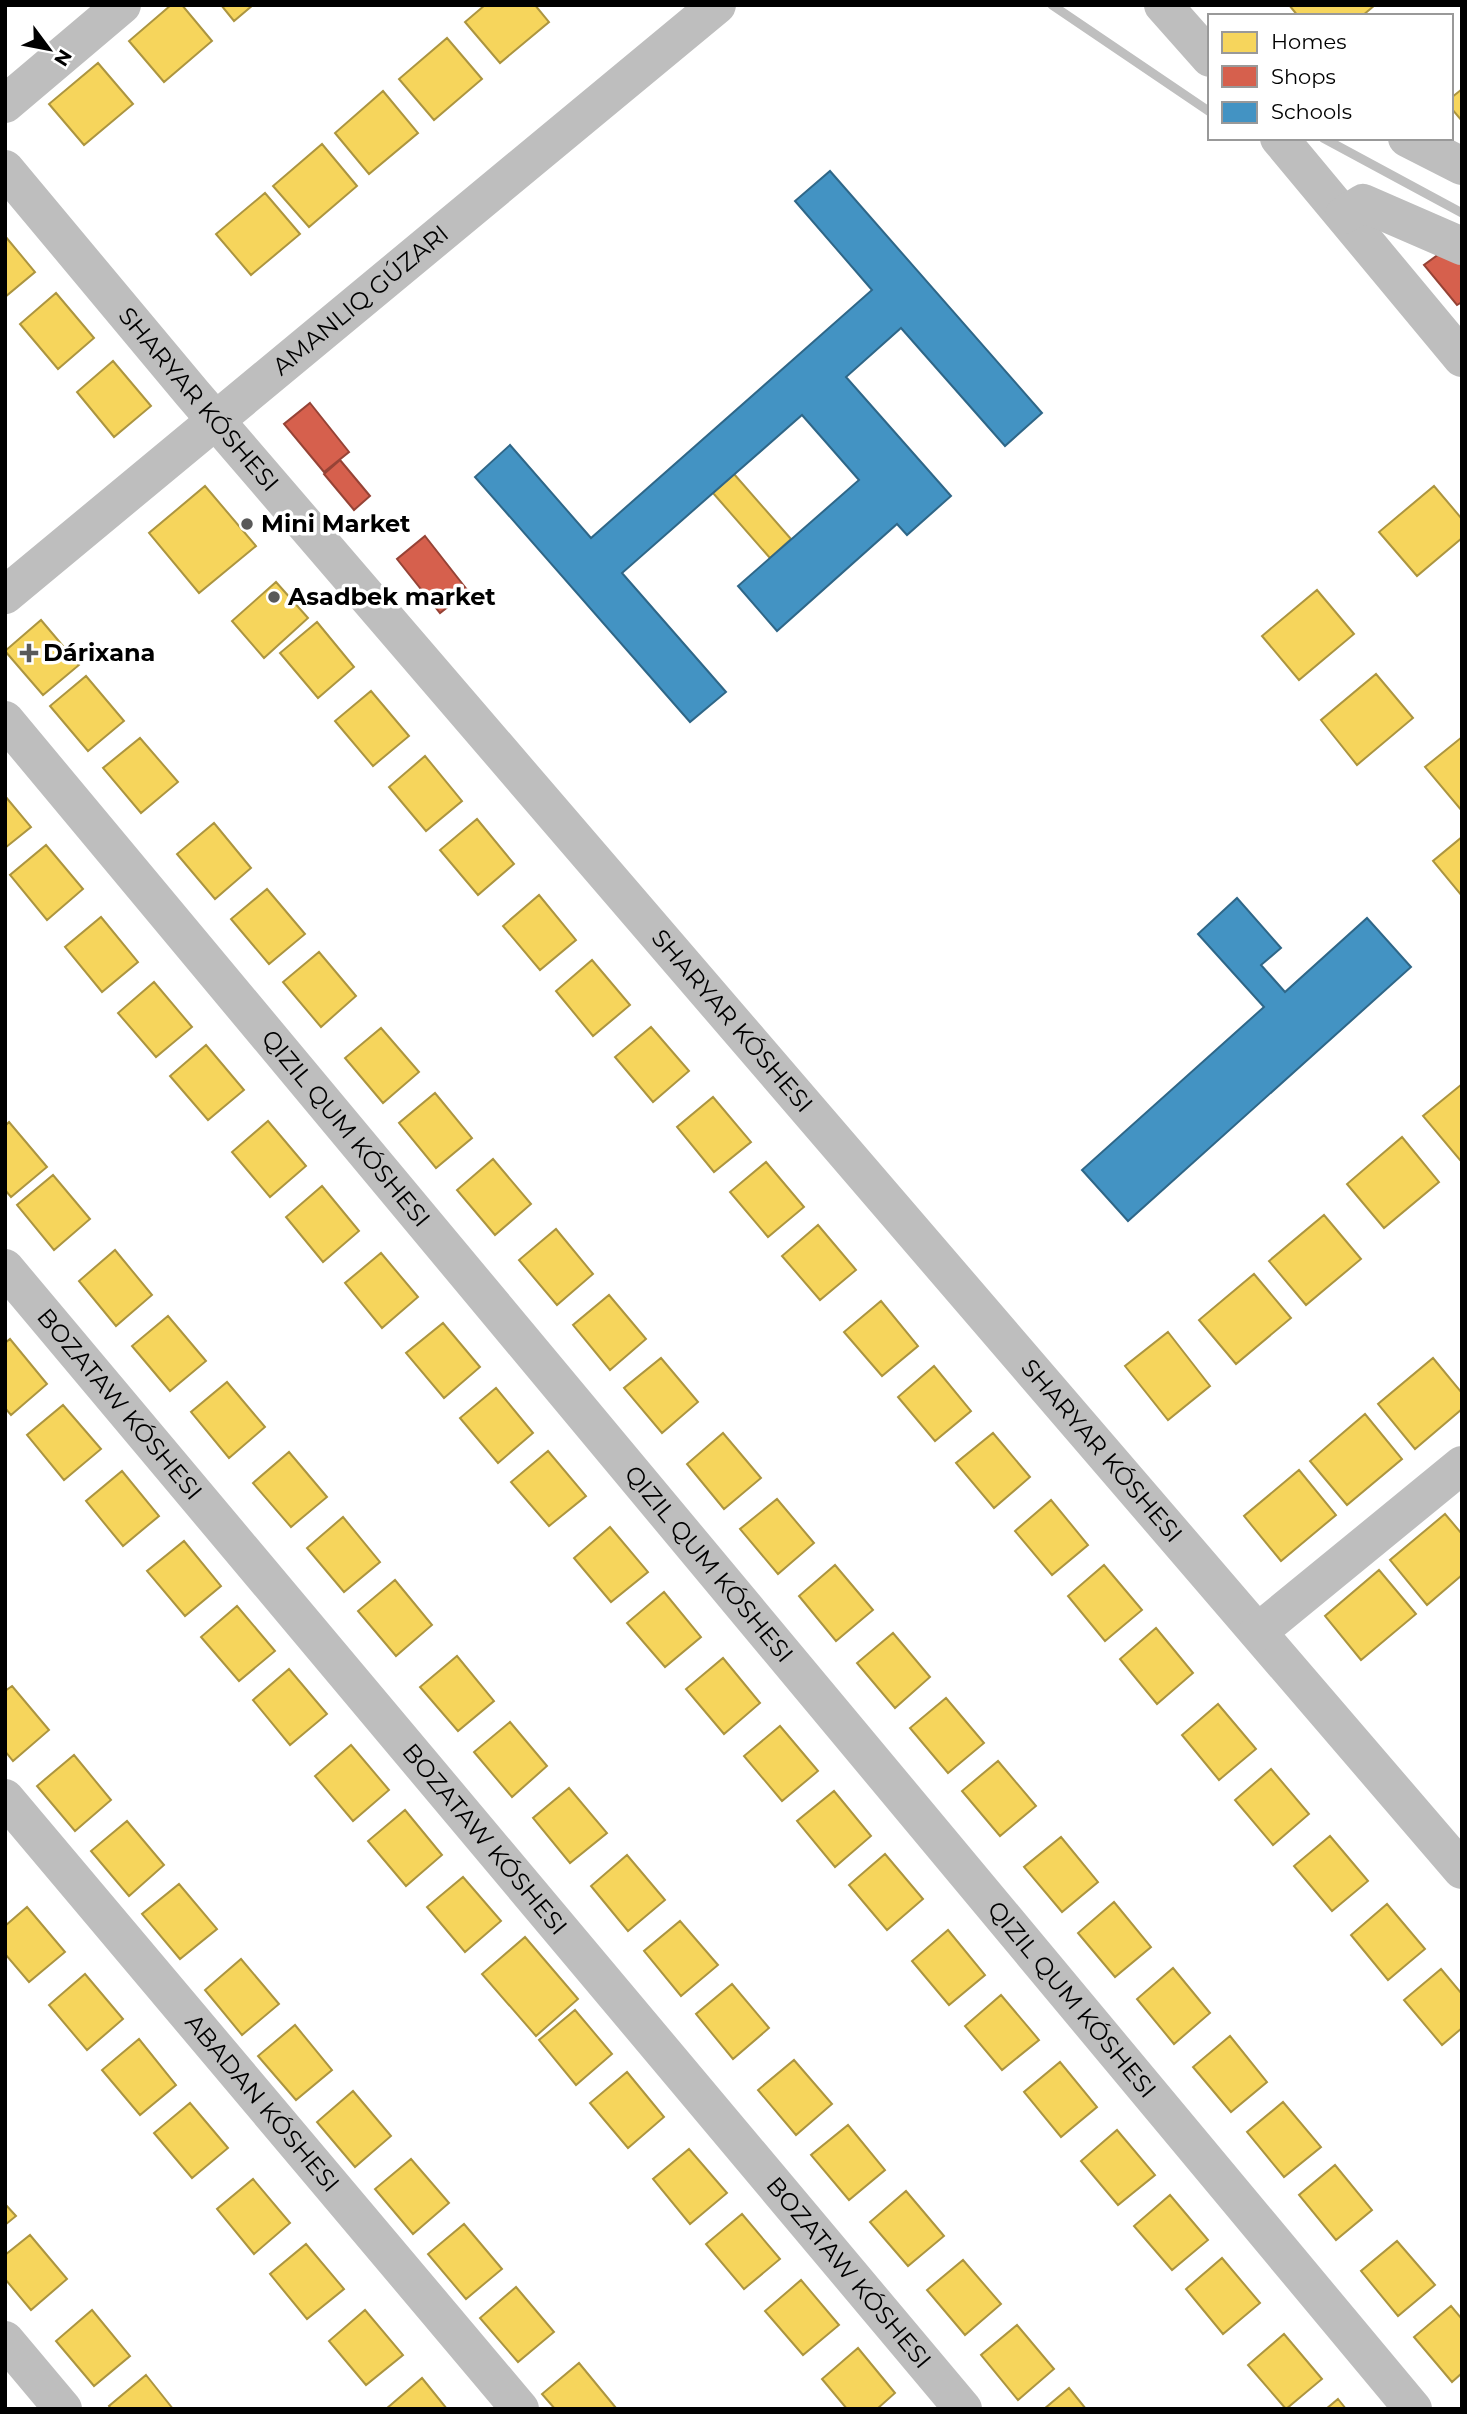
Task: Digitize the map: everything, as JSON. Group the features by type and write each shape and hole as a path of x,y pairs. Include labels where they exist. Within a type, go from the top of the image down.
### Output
{"street":[{"path":"5,104 122,5"},
{"path":"5,595 717,5"},
{"path":"1163,5 1203,45"},
{"path":"1281,140 1462,358"},
{"path":"1411,140 1462,166"},
{"name":"SHARYAR KÓSHESI","path":"5,169 217,420 1462,1870"},
{"path":"1344,215 1363,203 1462,246"},
{"path":"5,720 1413,2409"},
{"name":"BOZATAW KÓSHESI","path":"5,1268 963,2409"},
{"path":"1258,1632 1462,1465"},
{"name":"ABADAN KÓSHESI","path":"5,1798 520,2409"},
{"path":"5,2340 63,2409"}],"building: Homes":[{"path":"171,5 182,5 212,41 164,82 129,41"},
{"path":"221,5 253,5 234,21"},
{"path":"485,5 535,5 549,22 500,63 465,22"},
{"path":"1289,5 1375,5 1364,14 1296,14"},
{"path":"447,38 482,79 434,120 399,79"},
{"path":"98,63 133,104 84,145 49,104"},
{"path":"1462,89 1462,121 1453,110 1453,96"},
{"path":"383,91 418,133 369,174 335,133"},
{"path":"322,144 357,186 309,227 273,186"},
{"path":"265,193 300,234 251,275 216,234"},
{"path":"5,236 35,272 5,297"},
{"path":"56,293 94,338 58,369 20,324"},
{"path":"113,361 151,406 114,437 77,392"},
{"path":"734,474 791,539 770,558 713,493"},
{"path":"205,486 256,546 199,593 149,533"},
{"path":"1434,486 1462,519 1462,538 1417,576 1379,532"},
{"path":"276,582 308,618 264,658 232,621"},
{"path":"1317,590 1354,634 1299,680 1262,636"},
{"path":"41,620 79,665 43,695 5,651"},
{"path":"317,622 354,667 318,698 280,653"},
{"path":"1376,674 1413,718 1357,765 1321,720"},
{"path":"86,676 124,721 88,751 50,706"},
{"path":"371,691 409,736 373,766 335,721"},
{"path":"1462,737 1462,811 1425,767"},
{"path":"140,738 178,782 141,813 103,768"},
{"path":"425,756 462,801 426,831 389,787"},
{"path":"5,796 31,827 5,848"},
{"path":"477,819 514,864 478,895 440,850"},
{"path":"214,823 251,868 215,899 177,854"},
{"path":"1462,837 1462,896 1433,861"},
{"path":"46,845 83,889 47,920 10,875"},
{"path":"267,889 305,934 269,964 231,919"},
{"path":"539,895 576,940 540,970 503,926"},
{"path":"101,917 138,962 102,992 65,947"},
{"path":"319,952 356,996 321,1027 283,982"},
{"path":"592,960 630,1005 593,1036 556,991"},
{"path":"154,982 192,1027 156,1057 118,1013"},
{"path":"651,1027 689,1071 653,1102 615,1057"},
{"path":"381,1028 419,1072 383,1103 345,1058"},
{"path":"206,1045 244,1090 208,1120 170,1076"},
{"path":"1462,1084 1462,1159 1460,1160 1423,1116"},
{"path":"435,1093 472,1138 436,1168 399,1123"},
{"path":"713,1097 751,1142 714,1172 677,1127"},
{"path":"268,1121 306,1166 270,1197 232,1152"},
{"path":"9,1122 47,1167 11,1197 5,1190 5,1126"},
{"path":"1402,1137 1439,1182 1384,1228 1347,1184"},
{"path":"493,1159 531,1204 495,1235 457,1190"},
{"path":"766,1162 804,1207 768,1237 730,1192"},
{"path":"53,1175 90,1219 54,1250 17,1205"},
{"path":"322,1186 359,1231 323,1262 286,1217"},
{"path":"1324,1215 1361,1259 1306,1305 1269,1261"},
{"path":"818,1225 856,1270 820,1300 782,1256"},
{"path":"556,1229 593,1274 557,1305 519,1260"},
{"path":"115,1250 152,1295 116,1326 79,1281"},
{"path":"381,1253 418,1297 382,1328 345,1283"},
{"path":"1254,1274 1291,1318 1236,1364 1199,1320"},
{"path":"609,1295 646,1339 610,1370 573,1325"},
{"path":"881,1301 918,1346 882,1376 844,1332"},
{"path":"168,1316 206,1361 170,1391 132,1346"},
{"path":"443,1323 480,1367 444,1398 406,1353"},
{"path":"1168,1332 1210,1386 1168,1420 1125,1366"},
{"path":"10,1339 47,1384 11,1415 5,1408 5,1343"},
{"path":"661,1358 698,1402 662,1433 624,1388"},
{"path":"1433,1358 1462,1393 1462,1409 1415,1449 1378,1404"},
{"path":"934,1366 971,1411 935,1441 898,1397"},
{"path":"227,1382 265,1427 229,1458 191,1412"},
{"path":"496,1388 533,1433 498,1463 460,1418"},
{"path":"63,1405 101,1449 64,1480 27,1435"},
{"path":"1365,1414 1402,1459 1347,1505 1310,1461"},
{"path":"723,1433 761,1478 724,1509 687,1464"},
{"path":"993,1433 1030,1477 994,1508 956,1463"},
{"path":"548,1451 586,1496 549,1526 511,1482"},
{"path":"289,1452 327,1497 291,1527 253,1483"},
{"path":"1299,1470 1336,1515 1281,1561 1244,1516"},
{"path":"122,1471 159,1516 123,1546 86,1501"},
{"path":"777,1499 814,1543 778,1574 740,1529"},
{"path":"1051,1500 1088,1545 1052,1575 1015,1531"},
{"path":"1445,1514 1462,1534 1462,1575 1427,1605 1390,1560"},
{"path":"343,1517 380,1562 344,1592 307,1548"},
{"path":"610,1527 648,1572 611,1602 574,1558"},
{"path":"184,1541 221,1586 185,1616 147,1571"},
{"path":"835,1565 873,1610 836,1641 799,1596"},
{"path":"1104,1565 1142,1610 1105,1641 1068,1596"},
{"path":"1379,1570 1416,1614 1361,1660 1325,1616"},
{"path":"395,1580 432,1625 396,1656 358,1611"},
{"path":"664,1592 701,1637 665,1667 627,1623"},
{"path":"237,1606 275,1651 239,1681 201,1637"},
{"path":"1156,1628 1193,1673 1157,1704 1120,1659"},
{"path":"893,1633 930,1677 895,1708 857,1663"},
{"path":"457,1656 494,1701 458,1731 420,1687"},
{"path":"723,1658 760,1703 724,1734 686,1689"},
{"path":"289,1669 327,1714 290,1745 253,1700"},
{"path":"12,1686 49,1730 13,1761 5,1751 5,1691"},
{"path":"946,1698 984,1743 948,1773 910,1728"},
{"path":"1218,1704 1256,1749 1219,1780 1182,1735"},
{"path":"510,1722 547,1766 512,1797 474,1752"},
{"path":"780,1726 818,1771 782,1801 744,1756"},
{"path":"351,1745 389,1790 353,1821 315,1776"},
{"path":"74,1755 111,1800 75,1831 37,1786"},
{"path":"998,1761 1036,1806 1000,1836 962,1791"},
{"path":"1271,1769 1309,1814 1273,1845 1235,1800"},
{"path":"569,1788 607,1833 570,1863 533,1818"},
{"path":"834,1791 871,1836 835,1867 797,1821"},
{"path":"405,1810 442,1855 406,1886 368,1841"},
{"path":"127,1821 164,1865 129,1896 91,1851"},
{"path":"1330,1836 1368,1881 1332,1911 1294,1866"},
{"path":"1061,1837 1098,1882 1062,1912 1024,1867"},
{"path":"885,1854 923,1899 887,1930 849,1885"},
{"path":"627,1855 665,1900 628,1931 591,1886"},
{"path":"463,1877 501,1921 465,1952 427,1907"},
{"path":"179,1884 217,1929 180,1959 142,1914"},
{"path":"1114,1902 1151,1947 1115,1977 1078,1933"},
{"path":"1387,1904 1425,1949 1388,1980 1351,1935"},
{"path":"27,1907 65,1952 29,1982 5,1954 5,1926"},
{"path":"680,1921 718,1965 681,1996 644,1951"},
{"path":"948,1930 985,1975 949,2005 912,1961"},
{"path":"525,1937 578,1999 536,2036 482,1974"},
{"path":"241,1959 279,2004 242,2035 205,1990"},
{"path":"1173,1968 1210,2013 1174,2044 1137,1999"},
{"path":"1441,1969 1462,1994 1462,2028 1442,2045 1404,2000"},
{"path":"85,1974 123,2019 87,2050 49,2005"},
{"path":"732,1984 769,2028 733,2059 696,2014"},
{"path":"1001,1995 1039,2040 1002,2070 965,2026"},
{"path":"575,2010 612,2054 576,2085 539,2040"},
{"path":"295,2025 332,2070 296,2100 258,2056"},
{"path":"1230,2036 1267,2082 1231,2112 1193,2067"},
{"path":"139,2039 176,2085 140,2115 102,2070"},
{"path":"794,2060 832,2104 796,2135 758,2090"},
{"path":"1060,2062 1097,2107 1061,2137 1024,2092"},
{"path":"627,2072 664,2117 628,2148 590,2103"},
{"path":"353,2091 391,2136 355,2167 317,2122"},
{"path":"1283,2102 1321,2147 1284,2177 1247,2132"},
{"path":"190,2103 228,2148 192,2178 154,2133"},
{"path":"848,2125 885,2170 849,2200 811,2155"},
{"path":"1117,2130 1155,2175 1118,2205 1081,2161"},
{"path":"689,2149 727,2193 690,2224 653,2179"},
{"path":"411,2159 449,2203 413,2234 375,2189"},
{"path":"1335,2165 1372,2210 1336,2240 1299,2195"},
{"path":"253,2179 290,2223 254,2254 217,2209"},
{"path":"906,2191 944,2236 908,2266 870,2222"},
{"path":"1170,2195 1208,2240 1172,2270 1134,2226"},
{"path":"5,2204 16,2216 5,2225"},
{"path":"742,2214 780,2259 744,2289 706,2244"},
{"path":"464,2224 502,2269 466,2299 428,2254"},
{"path":"30,2235 67,2279 31,2310 5,2279 5,2255"},
{"path":"1397,2241 1435,2285 1398,2316 1361,2271"},
{"path":"306,2244 344,2289 307,2319 270,2274"},
{"path":"1222,2258 1260,2303 1223,2334 1186,2289"},
{"path":"963,2260 1001,2304 965,2335 927,2290"},
{"path":"801,2280 839,2325 803,2355 765,2311"},
{"path":"516,2287 554,2332 518,2362 480,2318"},
{"path":"1451,2306 1462,2319 1462,2373 1452,2382 1414,2337"},
{"path":"92,2310 130,2356 94,2386 56,2341"},
{"path":"365,2310 403,2355 366,2385 329,2341"},
{"path":"1017,2325 1054,2369 1018,2400 981,2355"},
{"path":"1284,2334 1322,2379 1286,2409 1248,2365"},
{"path":"858,2348 895,2393 877,2409 847,2409 822,2379"},
{"path":"579,2363 615,2409 555,2409 542,2394"},
{"path":"146,2375 173,2409 111,2409 109,2406"},
{"path":"422,2378 447,2409 386,2409"},
{"path":"1069,2388 1086,2409 1044,2409"},
{"path":"1338,2399 1346,2409 1326,2409"}],"building: Shops":[{"path":"1439,254 1462,264 1462,302 1457,305 1424,265"},
{"path":"310,403 349,452 324,472 284,424"},
{"path":"340,460 370,496 354,510 324,474"},
{"path":"425,536 468,591 440,613 397,559"}],"building: Schools":[{"path":"830,171 1042,413 1005,446 901,328 846,377 951,496 907,535 897,524 777,631 738,586 859,480 802,415 713,493 622,573 726,692 690,722 475,477 510,445 591,538 872,290 795,201"},
{"path":"1237,898 1281,948 1261,965 1285,992 1367,918 1411,967 1128,1221 1082,1170 1264,1007 1198,934"}],"waterway":[{"path":"1052,5 1208,111"},
{"path":"1327,140 1462,213"}],"place":[{"name":"Mini Market","path":"247,524"},
{"name":"Asadbek market","path":"274,597"},
{"name":"Dárixana","path":"29,653"}]}
